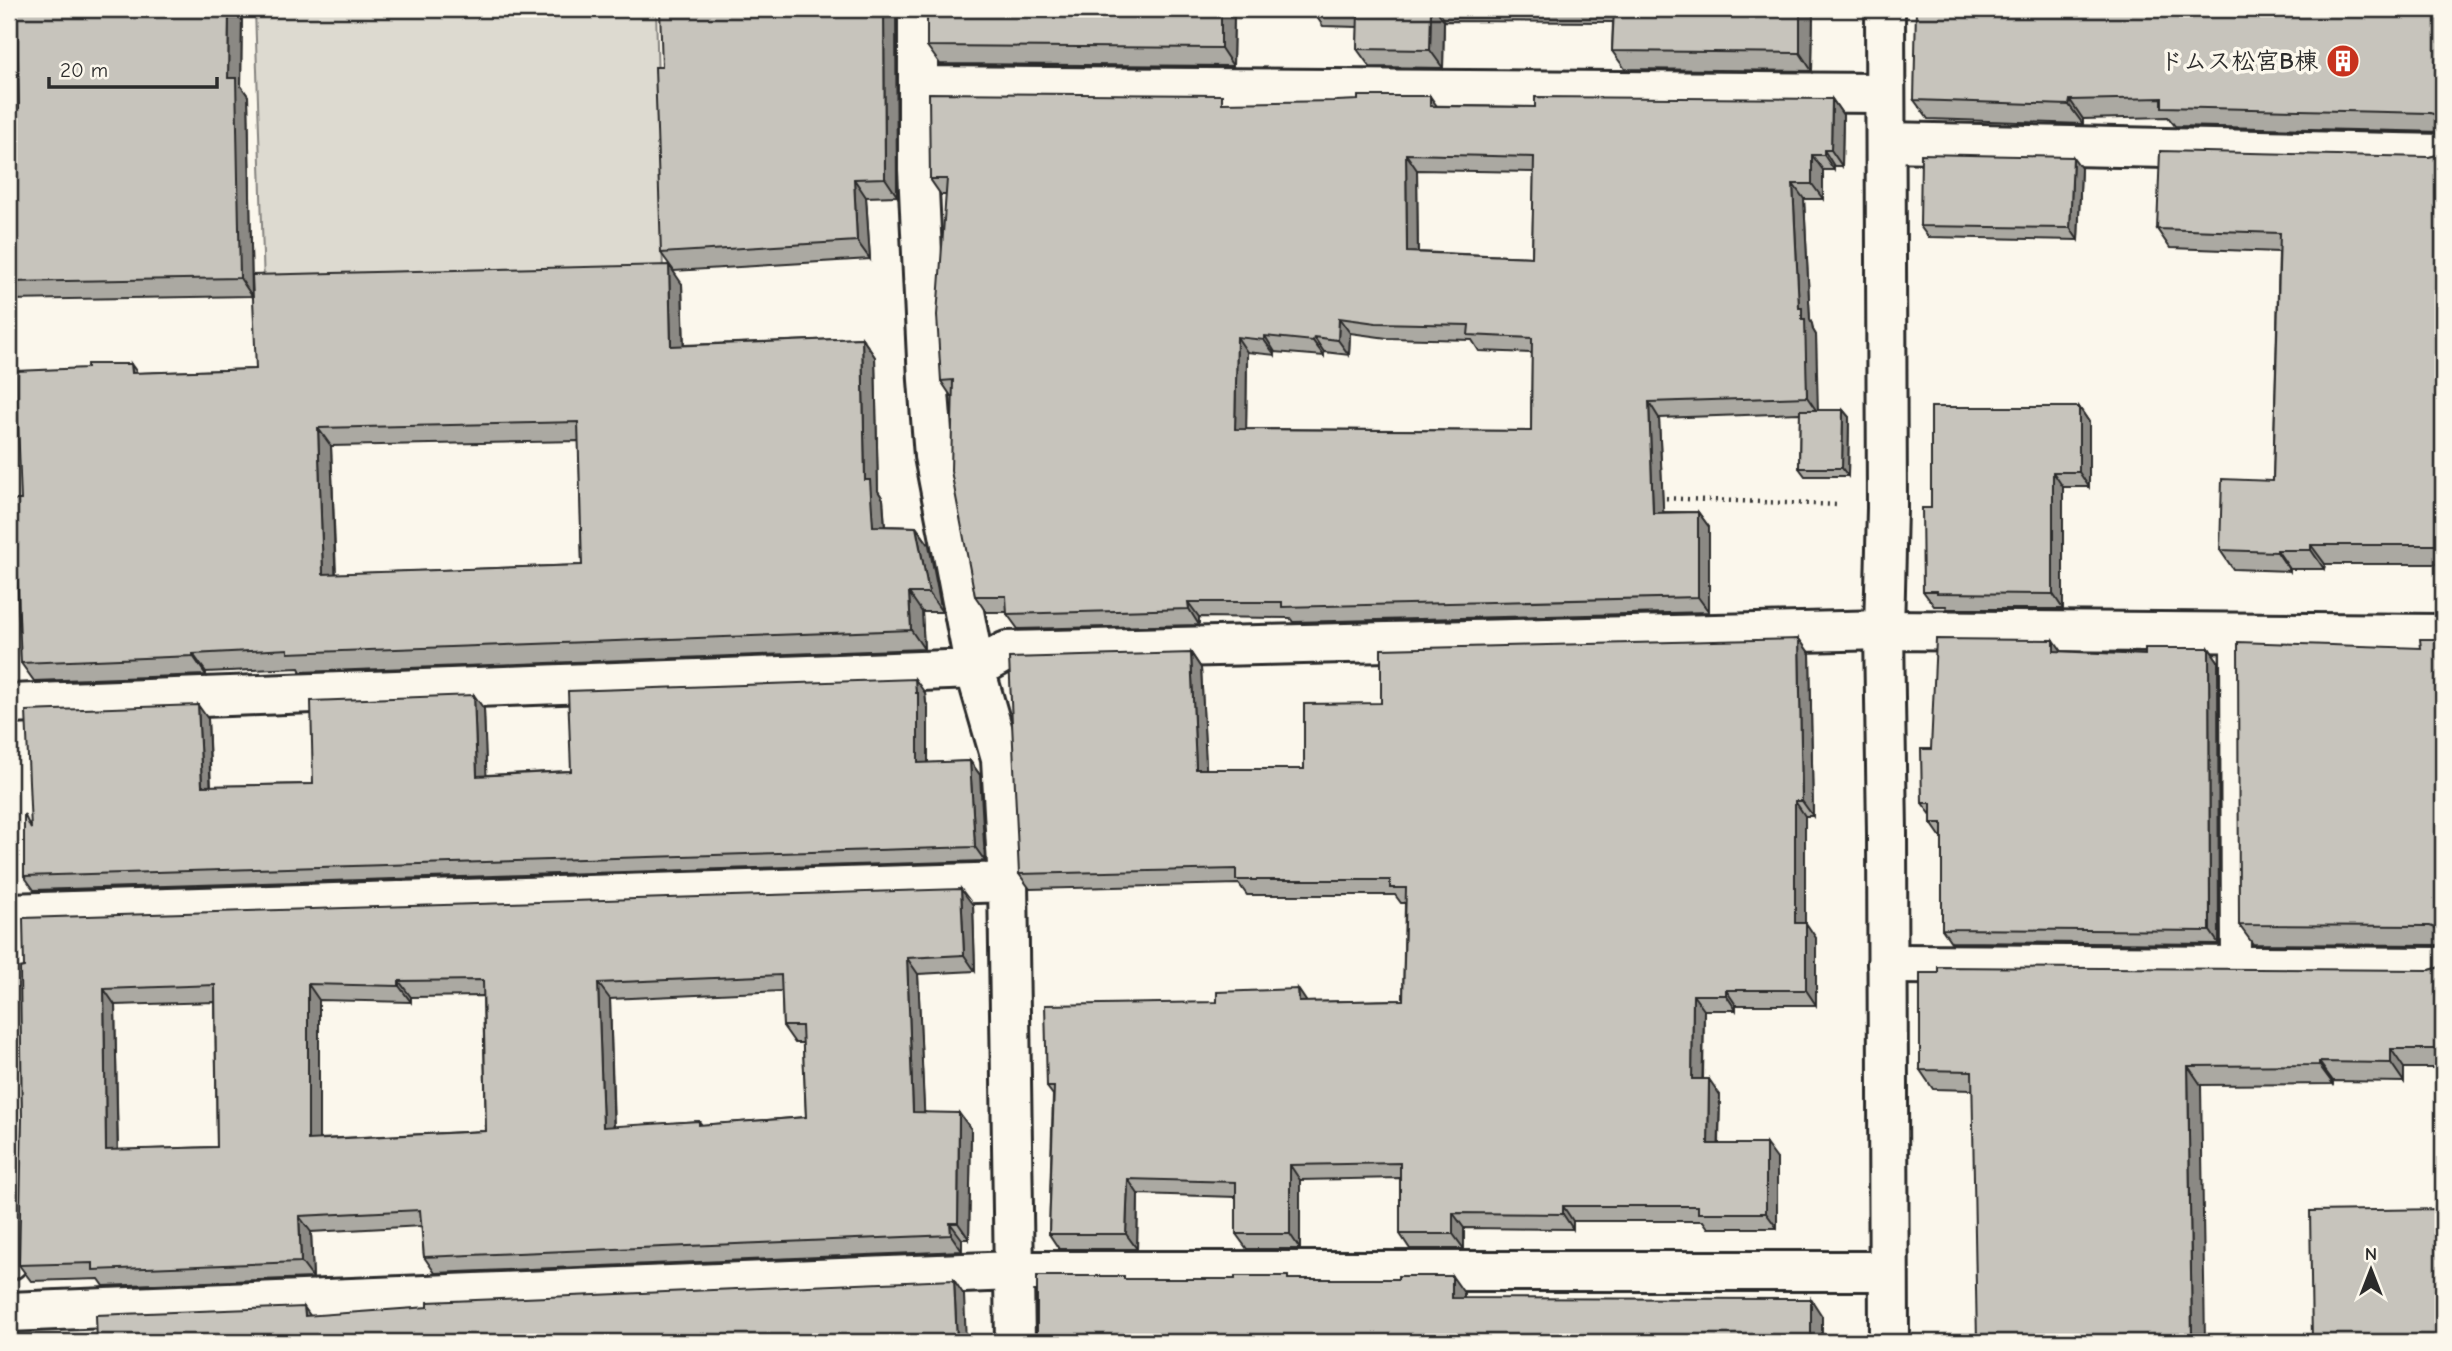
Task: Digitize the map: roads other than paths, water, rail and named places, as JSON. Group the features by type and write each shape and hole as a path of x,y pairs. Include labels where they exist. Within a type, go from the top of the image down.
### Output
{"street":[{"path":"918,9 918,169 934,456 975,669 1001,759 1008,882 1015,1342"},
{"path":"1885,9 1887,508 1884,630 1889,1342"},
{"path":"918,86 1884,93"},
{"path":"1886,142 2443,154"},
{"path":"9,704 975,669 1007,650 1884,630 2443,634"},
{"path":"9,913 1008,882"},
{"path":"9,926 9,1260"},
{"path":"1887,964 2443,967"},
{"path":"9,1312 1013,1271 1887,1271"},
{"path":"9,1324 10,1342"}],"lane":[{"path":"2235,633 2236,966"}],"place":[{"name":"ドムス松宮B棟","path":"2343,61"}]}
